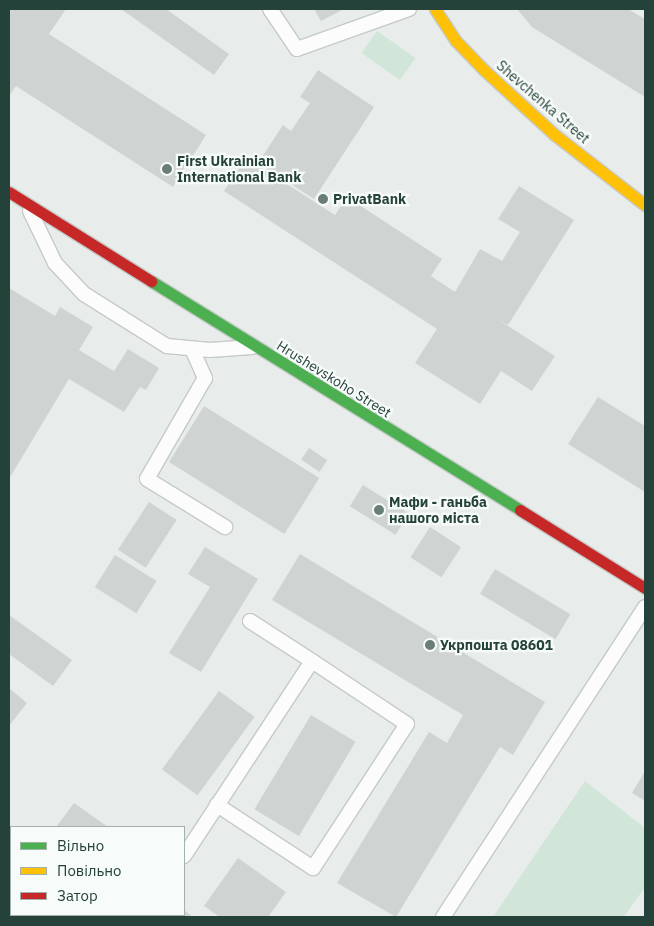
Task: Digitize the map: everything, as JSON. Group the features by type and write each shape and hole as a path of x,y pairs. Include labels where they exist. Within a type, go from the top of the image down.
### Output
{"main road":[{"name":"Shevchenka Street","path":"435,9 456,41 491,76 555,135 645,205"},
{"name":"Hrushevskoho Street","path":"9,192 254,347 645,588"}],"lane":[{"path":"270,9 297,49 409,9"},
{"path":"26,203 56,263 84,294 167,346 192,349 254,347"},
{"path":"192,349 204,378 147,479 225,527"},
{"path":"443,917 645,607"},
{"path":"217,805 313,868 407,724 250,621"},
{"path":"185,854 312,661"}],"green space":[{"path":"377,31 416,58 400,80 362,53"},
{"path":"585,781 645,828 645,887 624,917 493,917"}],"building":[{"path":"9,9 66,9 49,34 206,135 173,187 16,86 9,96"},
{"path":"121,9 166,9 229,54 214,75"},
{"path":"314,9 344,9 321,21"},
{"path":"517,9 628,9 645,19 645,97 532,27"},
{"path":"318,70 374,107 314,199 258,163 283,125 291,131 310,103 300,97"},
{"path":"246,158 335,215 347,197 442,259 431,276 455,292 480,249 502,261 520,232 498,219 519,186 574,220 508,325 497,319 555,356 532,391 501,371 480,404 415,363 437,329 224,191"},
{"path":"9,288 55,316 60,307 93,327 79,350 114,371 128,349 159,368 146,390 140,387 124,412 69,379 9,479"},
{"path":"598,397 645,426 645,492 568,444"},
{"path":"204,406 319,478 284,534 169,462"},
{"path":"309,448 327,460 319,472 301,460"},
{"name":"Мафи - ганьба нашого міста","path":"363,485 409,514 396,535 350,506"},
{"path":"149,502 177,520 146,568 118,550"},
{"path":"430,527 461,547 441,577 410,557"},
{"path":"205,547 258,579 201,672 169,653 210,587 188,574"},
{"path":"300,554 545,702 513,755 500,747 396,917 337,883 429,732 447,743 463,715 272,600"},
{"path":"115,555 157,581 136,613 95,587"},
{"path":"495,569 570,614 555,639 480,594"},
{"path":"9,615 72,660 53,686 9,654"},
{"path":"9,688 27,703 9,726"},
{"path":"219,691 255,717 198,795 162,769"},
{"path":"311,715 356,742 299,836 254,809"},
{"path":"645,771 645,801 632,793"},
{"path":"74,803 107,826 57,826"},
{"path":"238,858 286,892 268,917 220,917 204,906"},
{"path":"185,911 193,917 168,917 185,916"}],"traffic: fast":[{"path":"151,281 520,510"}],"traffic: slow":[{"path":"435,9 456,41 484,70 555,135 645,205"}],"traffic: jam":[{"path":"9,192 151,281"},
{"path":"520,510 645,588"}],"place":[{"name":"First Ukrainian International Bank","path":"167,169"},
{"name":"PrivatBank","path":"323,199"},
{"name":"Мафи - ганьба нашого міста","path":"379,510"},
{"name":"Укрпошта 08601","path":"430,645"}]}
